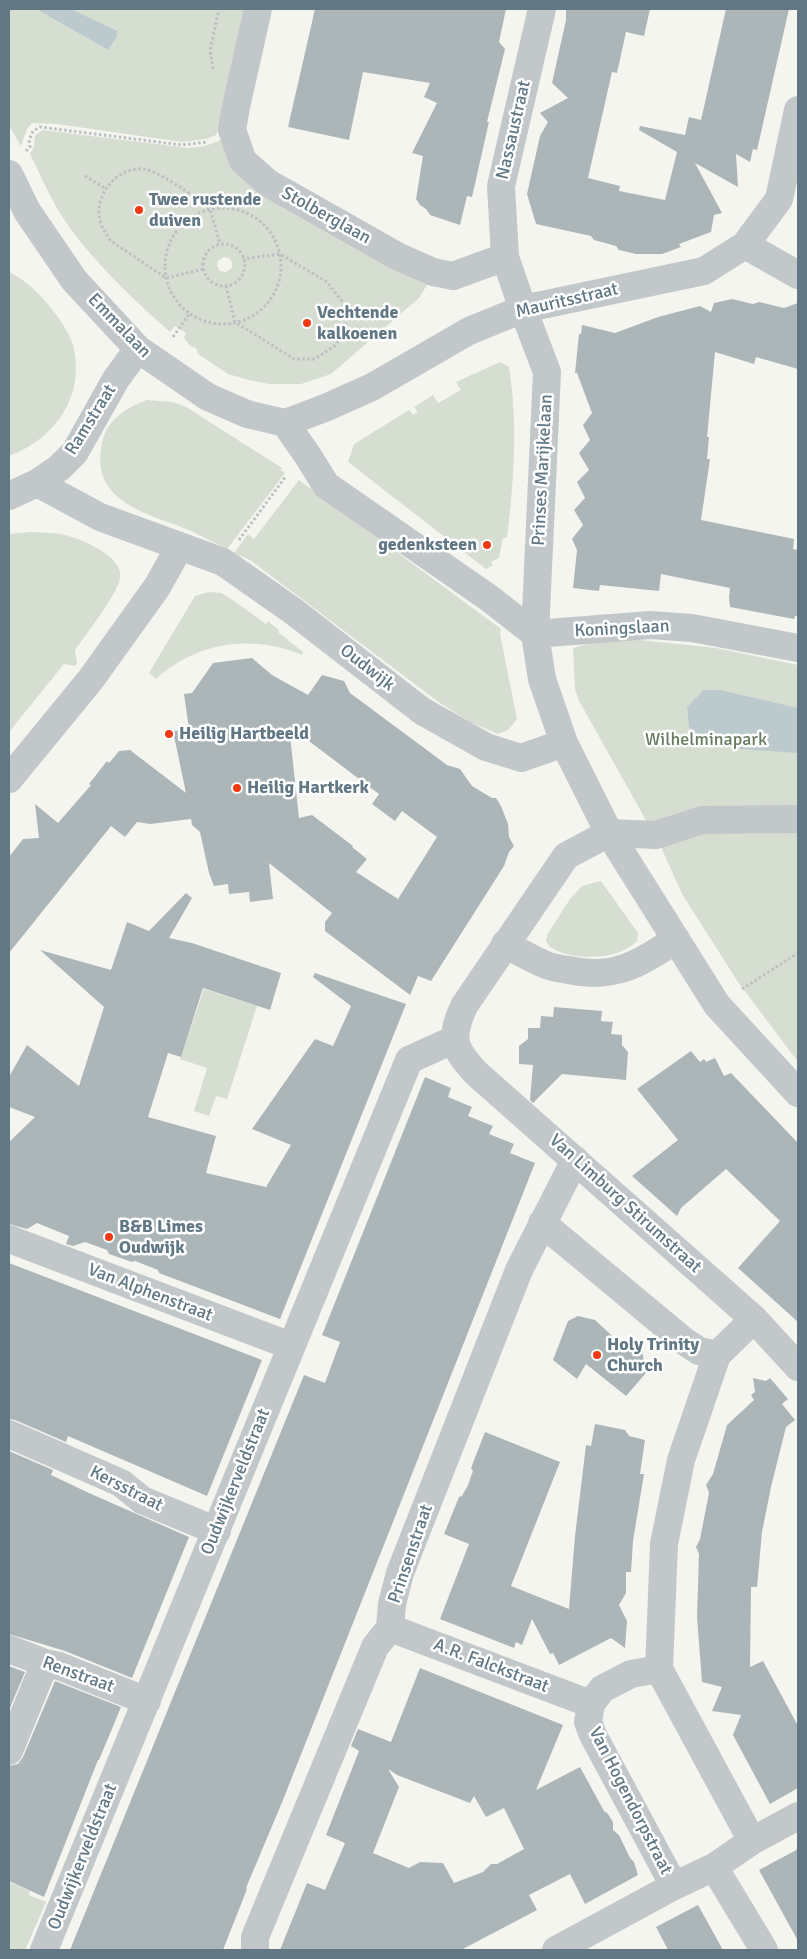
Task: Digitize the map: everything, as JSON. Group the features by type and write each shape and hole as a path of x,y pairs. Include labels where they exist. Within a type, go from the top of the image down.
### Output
{"street":[{"name":"Stolberglaan","path":"258,9 232,130 243,161 268,183 415,264 433,272 453,276 506,257"},
{"name":"Nassaustraat","path":"522,309 506,257 501,186 542,9"},
{"path":"798,110 779,199 745,245 798,274"},
{"name":"Emmalaan","path":"11,179 18,213 74,280 138,349 208,397 247,414 285,424"},
{"name":"Mauritsstraat","path":"285,424 372,387 469,331 522,309 704,271 745,245"},
{"name":"Prinses Marijkelaan","path":"522,309 547,372 535,634"},
{"name":"Ramstraat","path":"9,496 37,483 59,468 75,452 116,379 138,349"},
{"path":"285,424 326,485 488,598 535,634 542,679 564,743 609,833 717,1005 798,1093"},
{"name":"Oudwijk","path":"37,483 100,517 223,562 293,611 422,711 486,747 521,758 564,743"},
{"path":"9,779 91,679 157,587 180,546"},
{"name":"Koningslaan","path":"535,634 650,625 692,628 798,648"},
{"path":"455,1039 455,1026 464,1006 566,856 609,833 656,835 702,820 798,819"},
{"path":"505,944 547,966 580,973 606,974 637,964 653,956 676,939"},
{"name":"Van Limburg Stirumstraat","path":"455,1039 463,1058 476,1073 754,1319 798,1367"},
{"name":"Oudwijkerveldstraat","path":"44,1950 409,1060 455,1039"},
{"name":"Prinsenstraat","path":"255,1950 256,1937 375,1647 390,1628 392,1604 400,1574 520,1270 575,1160"},
{"path":"542,1223 684,1341 699,1351 717,1355"},
{"name":"Van Alphenstraat","path":"9,1239 291,1346"},
{"path":"752,1841 659,1669 664,1544 682,1460 717,1355 754,1319"},
{"name":"Kersstraat","path":"9,1434 121,1483 142,1500 217,1531"},
{"name":"A.R. Falckstraat","path":"390,1628 591,1704"},
{"name":"Renstraat","path":"9,1649 59,1666 147,1701"},
{"path":"9,1751 46,1663"},
{"name":"Van Hogendorpstraat","path":"659,1669 631,1674 602,1689 591,1704 588,1722 593,1736 674,1886"},
{"path":"556,1950 674,1886 714,1867 752,1841 798,1816"},
{"path":"714,1867 764,1950"}],"path":[{"path":"11,179 35,173 26,151 30,147 29,140 32,131 40,127 182,145 207,142 232,130"},
{"path":"203,269 166,278 111,241 106,235 99,219 99,209 106,189 122,173 135,169 155,172 210,209 220,244"},
{"path":"85,176 106,189"},
{"path":"225,207 240,210 254,216 266,226 275,239 280,254 280,280 268,303 259,312 235,322 211,322 190,313 175,298 166,278 166,253 174,235 186,220 210,209 225,207"},
{"path":"220,244 234,247 240,251 244,259 242,276 238,281 226,286 220,286 209,280 203,269 206,253 220,244"},
{"path":"226,286 235,322 294,359 315,359 336,345 345,327 346,305 328,282 280,254 244,259"},
{"path":"223,562 297,462 308,456"},
{"path":"717,1005 798,953"}],"green space":[{"path":"9,9 36,9 108,50 117,37 118,31 71,9 245,9 220,125 216,135 206,139 182,142 57,124 32,123 27,129 21,146 9,126"},
{"path":"43,130 188,148 205,146 221,140 229,158 277,202 427,285 419,298 331,374 301,384 269,384 228,374 198,354 196,348 190,346 184,338 186,333 175,326 170,332 114,280 88,251 55,205 30,154 34,146 35,135","holes":["224,257 229,258 232,262 232,268 226,272 220,271 217,266 218,261"]},
{"path":"9,272 32,288 52,309 71,340 76,364 71,398 53,427 40,439 9,456"},
{"path":"500,362 509,367 512,388 514,431 512,496 507,538 503,538 499,558 491,562 493,565 486,569 348,462 354,444 409,410 413,415 418,412 414,407 433,395 438,403 461,390 456,382"},
{"path":"147,400 173,402 186,407 282,468 281,470 285,473 227,549 189,530 140,511 113,492 104,479 100,463 102,443 108,427 125,411"},
{"path":"299,480 501,629 500,634 517,719 508,730 498,734 470,722 440,703 250,560 234,553 248,534 254,539"},
{"path":"31,532 61,534 101,550 116,563 120,571 120,579 107,604 75,650 77,663 75,666 64,664 9,732 9,534"},
{"path":"209,592 221,593 266,624 268,621 279,630 278,632 303,652 302,655 283,648 263,645 225,645 189,657 172,666 156,679 149,673 195,596"},
{"name":"Wilhelminapark","path":"612,637 716,648 798,665 798,1062 738,982 682,894 661,847 578,699 575,689 573,648"},
{"path":"601,881 638,933 637,941 629,948 619,952 595,957 570,955 550,947 546,941 547,935 570,899 582,886"},
{"path":"204,989 257,1006 227,1099 216,1096 209,1116 194,1111 207,1068 180,1059"},
{"path":"9,1882 30,1891 29,1895 46,1902 25,1950 9,1950"}],"shaded area":[{"path":"36,9 71,9 118,31 117,37 108,50"},
{"path":"704,690 720,690 798,708 798,753 741,749 704,742 689,727 687,707"}],"building":[{"path":"315,9 506,9 499,42 505,49 487,122 489,122 472,197 467,196 460,225 430,215 416,199 423,156 412,153 437,103 424,97 430,83 363,72 349,140 288,127"},
{"path":"566,9 650,9 644,36 626,32 617,73 612,72 588,178 620,186 619,191 665,200 677,152 639,130 640,126 685,135 689,117 701,120 726,9 789,9 757,150 753,149 750,162 736,154 738,187 695,163 722,213 714,215 711,232 679,244 681,247 662,254 636,254 619,250 616,246 594,240 591,236 536,224 527,194 540,136 548,122 540,113 568,98 552,83 566,20"},
{"path":"732,299 753,304 759,302 784,308 798,303 798,369 756,357 754,364 715,352 707,437 709,437 707,459 710,459 701,520 794,539 793,549 798,550 798,616 795,616 794,619 730,607 730,588 661,574 659,591 600,585 599,591 573,588 577,550 572,539 583,525 574,510 585,498 577,482 589,470 579,453 590,440 583,425 592,413 577,373 575,373 579,334 581,334 582,325 615,333 658,317 700,306 711,312 714,303"},
{"path":"252,658 272,675 308,695 322,675 344,681 350,693 447,765 460,769 472,786 492,798 496,798 501,806 508,824 509,837 514,846 509,852 504,866 431,981 418,976 410,995 325,931 325,922 332,913 269,863 273,899 250,902 249,892 229,894 228,884 214,886 209,873 200,832 192,825 191,819 150,824 137,822 125,837 111,826 9,953 9,857 23,839 39,838 35,804 58,823 91,785 89,784 107,761 109,763 119,751 130,750 186,793 173,731 189,729 184,694 192,693 213,663","holes":["289,726 379,794 372,804 395,821 402,811 437,837 398,899 356,872 367,859 353,846 312,815 299,818"]},
{"path":"186,893 192,898 169,938 192,943 281,973 270,1010 203,988 181,1057 168,1053 148,1117 216,1136 206,1173 266,1187 291,1145 252,1129 315,1039 333,1046 351,1006 313,977 315,973 406,1004 280,1319 159,1273 158,1270 135,1261 132,1262 109,1254 107,1250 85,1242 73,1246 66,1244 69,1236 37,1223 27,1229 9,1224 9,1142 35,1117 9,1107 9,1077 27,1045 79,1086 104,1007 40,950 111,970 127,922 149,931"},
{"path":"554,1007 602,1011 601,1021 613,1022 611,1034 622,1035 622,1045 628,1052 626,1080 562,1074 533,1103 530,1100 533,1065 519,1064 519,1046 528,1039 528,1028 540,1028 541,1016 553,1017"},
{"path":"691,1051 700,1062 704,1059 706,1062 715,1058 724,1076 731,1073 798,1143 798,1322 738,1268 780,1221 726,1169 681,1208 677,1216 632,1176 678,1140 637,1089"},
{"path":"425,1077 451,1088 448,1097 472,1107 468,1116 493,1126 489,1134 514,1144 510,1153 535,1163 223,1950 70,1950 304,1375 325,1383 340,1342 322,1335"},
{"path":"9,1263 262,1360 207,1496 68,1436 66,1442 9,1419"},
{"name":"Holy Trinity Church","path":"578,1316 595,1320 622,1345 633,1341 637,1350 642,1350 646,1373 626,1396 586,1364 577,1379 553,1360 568,1321"},
{"path":"753,1378 766,1381 770,1378 788,1399 782,1404 795,1420 786,1427 762,1532 757,1587 751,1587 750,1667 763,1661 798,1726 798,1788 770,1804 733,1735 741,1715 712,1711 722,1687 702,1682 697,1617 699,1554 696,1547 700,1539 709,1493 706,1485 713,1474 727,1425 754,1400 751,1395 755,1392"},
{"path":"595,1424 625,1430 629,1436 645,1440 640,1474 644,1474 633,1541 631,1572 626,1572 626,1593 619,1605 627,1621 625,1648 611,1638 559,1665 553,1653 550,1654 532,1619 522,1645 516,1642 514,1648 440,1619 469,1544 444,1534 459,1497 462,1496 468,1485 473,1471 471,1468 485,1432 560,1462 511,1586 569,1609 575,1536 586,1445 591,1446"},
{"path":"9,1451 53,1470 51,1475 189,1537 132,1678 65,1651 9,1634"},
{"path":"9,1666 25,1672 9,1710"},
{"path":"420,1668 563,1725 536,1790 580,1767 604,1811 613,1822 613,1830 619,1835 630,1858 634,1862 638,1875 585,1904 570,1874 529,1895 537,1910 461,1950 280,1950 307,1883 325,1890 345,1843 326,1835 359,1751 351,1746 358,1729 391,1742","holes":["388,1769 397,1775 470,1803 474,1796 486,1817 504,1808 524,1849 497,1864 491,1864 483,1872 454,1883 443,1863 420,1862 409,1868 373,1853 399,1787"]},
{"path":"55,1681 121,1707 44,1897 9,1881 9,1766 18,1764 23,1757"},
{"path":"798,1849 798,1941 759,1870"},
{"path":"698,1905 723,1950 668,1950 656,1927"}],"place":[{"name":"Twee rustende duiven","path":"139,210"},
{"name":"Vechtende kalkoenen","path":"307,323"},
{"name":"gedenksteen","path":"487,545"},
{"name":"Heilig Hartbeeld","path":"169,734"},
{"name":"Heilig Hartkerk","path":"237,788"},
{"name":"B&B Limes Oudwijk","path":"109,1237"},
{"name":"Holy Trinity Church","path":"597,1355"}]}
